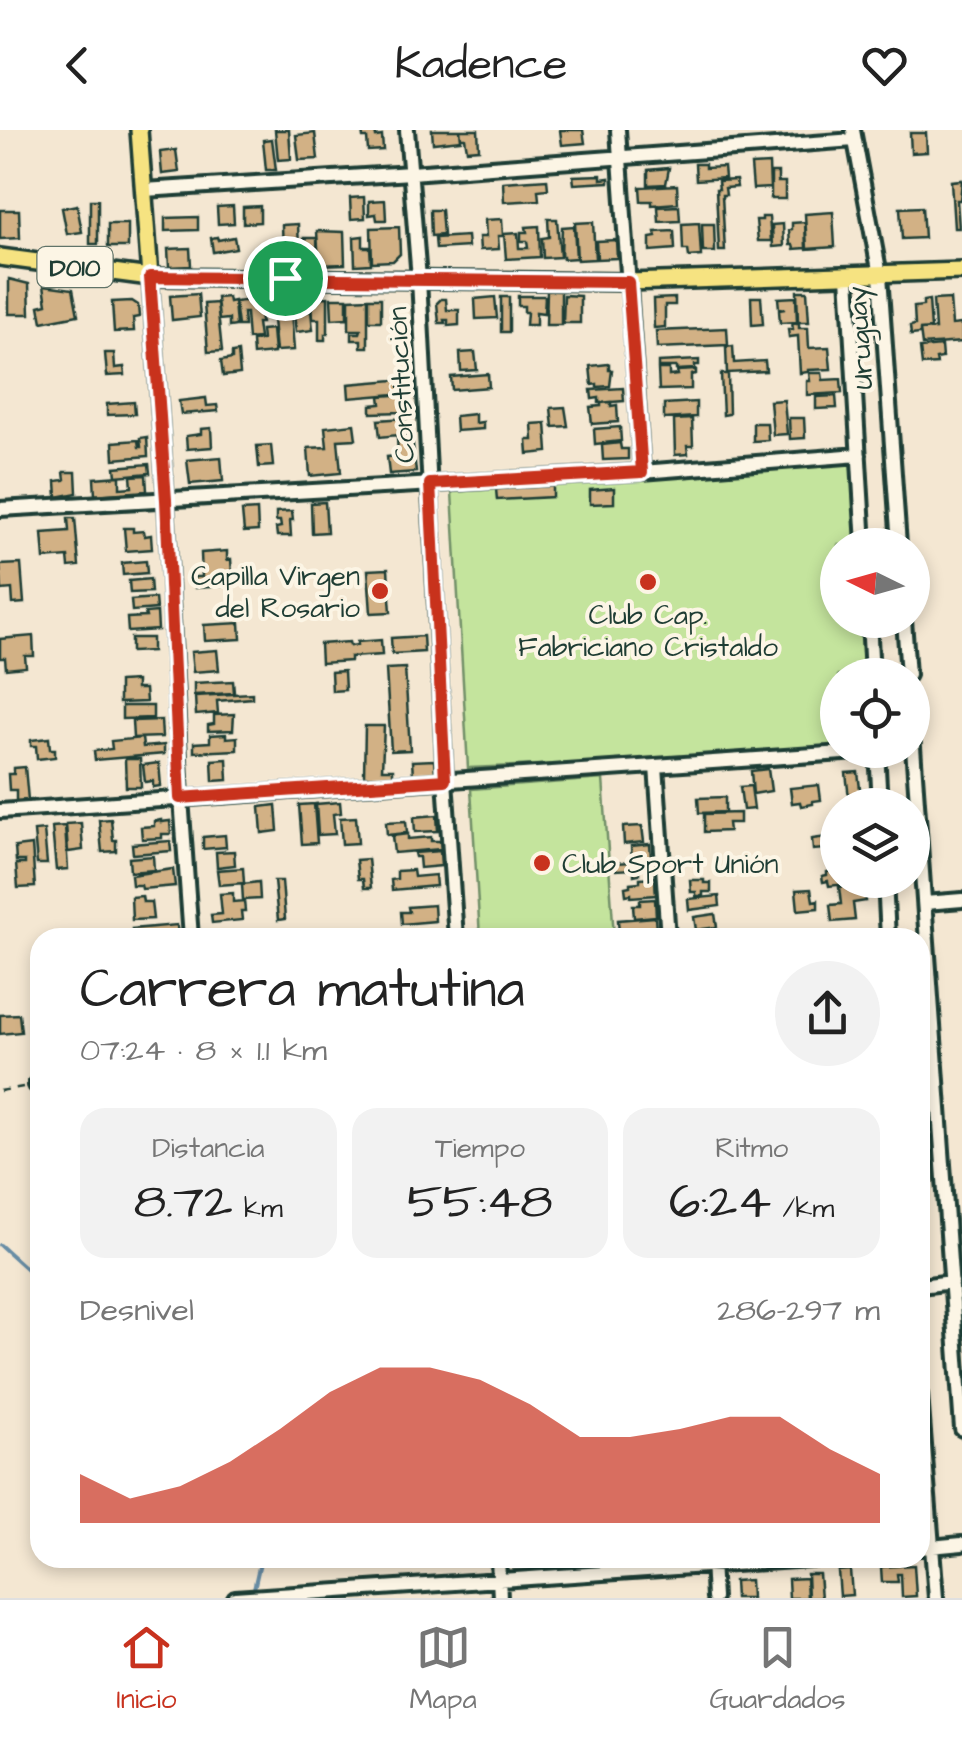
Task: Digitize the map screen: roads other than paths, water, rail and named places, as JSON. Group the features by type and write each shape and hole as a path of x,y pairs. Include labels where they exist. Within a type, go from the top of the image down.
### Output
{"main road":[{"path":"139,130 150,277"},
{"name":"D010","path":"0,256 150,277 628,282 962,271"}],"street":[{"name":"Constitución","path":"407,130 455,928"},
{"path":"618,130 642,472"},
{"path":"144,190 620,157 854,135"},
{"name":"Uruguay","path":"854,135 880,275 898,528"},
{"path":"848,276 863,528"},
{"path":"150,277 190,928"},
{"path":"0,509 642,472 859,455"},
{"path":"0,810 820,754"},
{"path":"656,766 667,928"},
{"path":"915,768 925,928"},
{"path":"886,898 887,928"},
{"path":"925,903 962,900"},
{"path":"930,1052 962,1429"},
{"path":"930,1285 952,1282"},
{"path":"930,1548 962,1544"},
{"path":"498,1568 500,1598"},
{"path":"236,1598 499,1582 648,1568"},
{"path":"712,1568 714,1598"},
{"path":"930,1568 936,1598"}],"waterway":[{"path":"0,1245 30,1272"},
{"path":"253,1593 259,1568"}],"place":[{"name":"Club Cap. Fabriciano Cristaldo","path":"648,582"},
{"name":"Capilla Virgen del Rosario","path":"380,591"},
{"name":"Club Sport Unión","path":"542,863"}]}
